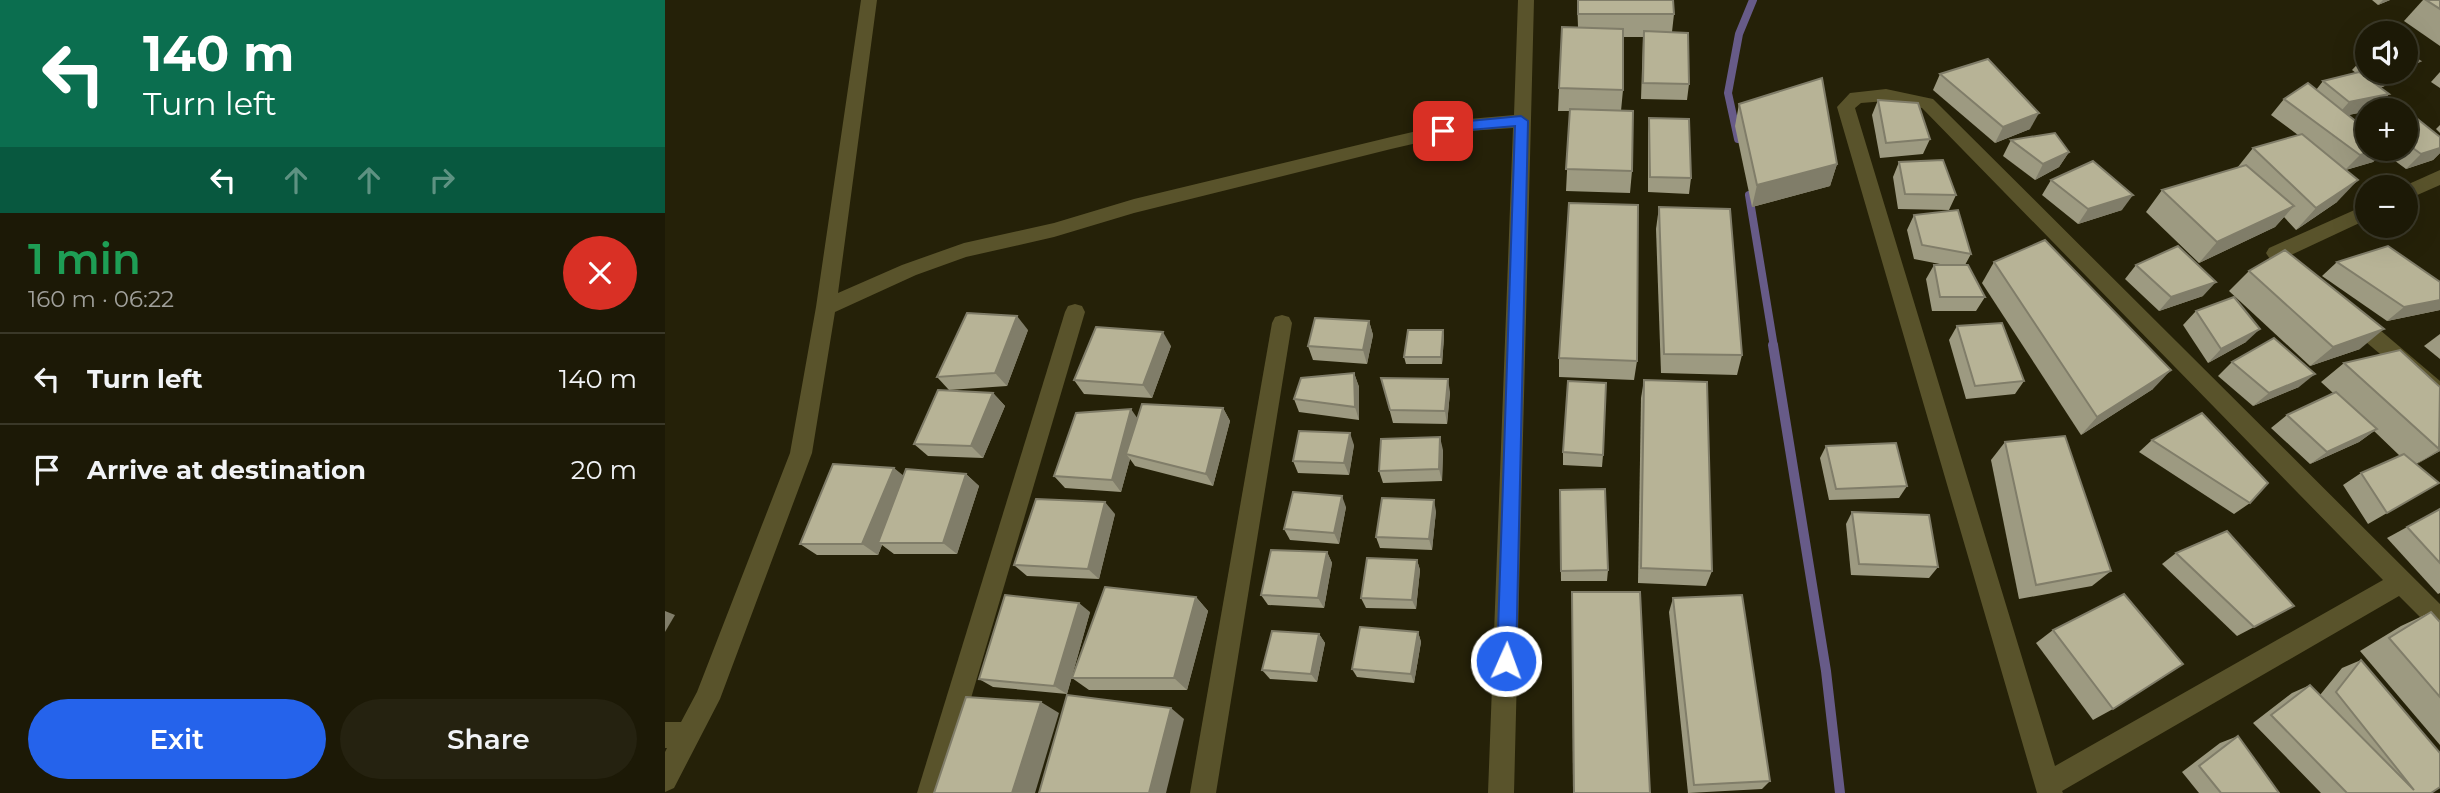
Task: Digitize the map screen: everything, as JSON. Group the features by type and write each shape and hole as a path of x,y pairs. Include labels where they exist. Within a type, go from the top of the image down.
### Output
{"street":[{"path":"665,779 677,735 707,699 801,453 826,307 869,0"},
{"path":"1501,793 1526,0"},
{"path":"2402,582 2048,789 1846,107 1856,97 1887,95 1927,103 2402,582 2440,621"},
{"path":"826,307 909,270 964,250 1054,230 1134,206 1391,142 1469,125 1521,121"},
{"path":"2418,187 2440,177"},
{"path":"2317,288 2276,253 2355,217"},
{"path":"2338,306 2440,393"},
{"path":"930,793 1075,312"},
{"path":"1203,793 1282,323"}],"building":[{"path":"1578,0 1673,0 1674,14 1578,14"},
{"path":"2426,0 2440,0 2440,9"},
{"path":"1562,27 1623,29 1623,90 1559,88"},
{"path":"1644,31 1688,33 1689,84 1643,83"},
{"path":"1988,59 2039,113 2003,127 1940,74"},
{"path":"2355,73 2355,84 2375,84 2389,94 2355,98 2355,101 2349,102 2323,81"},
{"path":"1822,78 1837,164 1757,185 1739,104"},
{"path":"2308,83 2355,121 2355,151 2284,99"},
{"path":"1878,100 1918,103 1930,139 1886,143"},
{"path":"1570,109 1633,111 1632,171 1566,169"},
{"path":"1649,118 1689,119 1691,178 1650,177"},
{"path":"2418,119 2440,137 2440,148 2421,154 2418,152"},
{"path":"2055,133 2069,152 2043,164 2011,140"},
{"path":"2302,134 2355,178 2355,182 2316,208 2253,148"},
{"path":"1943,160 1956,195 1905,194 1899,162"},
{"path":"2093,161 2133,195 2088,209 2051,180"},
{"path":"2246,165 2294,206 2217,242 2162,190"},
{"path":"1569,203 1638,205 1637,361 1559,358"},
{"path":"1659,207 1730,209 1742,355 1664,354"},
{"path":"1958,210 1971,254 1922,245 1914,215"},
{"path":"2045,240 2171,370 2097,417 1994,262"},
{"path":"2178,246 2216,282 2171,297 2136,265"},
{"path":"2388,246 2440,282 2440,300 2404,307 2337,262"},
{"path":"2285,250 2384,329 2333,347 2249,271"},
{"path":"1934,265 1968,265 1985,297 1940,297"},
{"path":"2234,297 2260,329 2221,349 2196,311"},
{"path":"967,313 1017,316 995,373 937,377"},
{"path":"1315,318 1369,321 1363,350 1308,346"},
{"path":"2002,323 2024,381 1975,386 1957,326"},
{"path":"1096,327 1163,332 1143,385 1074,380"},
{"path":"1408,330 1443,330 1441,357 1404,357"},
{"path":"2274,338 2315,374 2269,393 2232,362"},
{"path":"2400,350 2440,387 2439,449 2344,363"},
{"path":"1354,373 1355,407 1294,399 1301,378"},
{"path":"1381,378 1448,379 1445,411 1390,410"},
{"path":"1644,380 1707,382 1712,571 1641,568"},
{"path":"1568,381 1606,383 1603,455 1563,452"},
{"path":"938,390 993,393 971,446 914,444"},
{"path":"2336,392 2377,429 2327,452 2287,415"},
{"path":"1142,404 1223,408 1206,474 1126,454"},
{"path":"1131,409 1112,480 1054,476 1076,413"},
{"path":"2202,413 2268,483 2250,503 2152,440"},
{"path":"1299,431 1350,433 1344,463 1293,461"},
{"path":"2065,436 2111,571 2036,585 2005,442"},
{"path":"1440,437 1439,469 1379,471 1381,439"},
{"path":"1896,443 1907,486 1836,489 1826,446"},
{"path":"2404,454 2439,483 2387,513 2361,473"},
{"path":"833,464 894,468 862,544 800,544"},
{"path":"906,469 966,474 943,543 878,543"},
{"path":"1605,489 1608,570 1561,571 1560,490"},
{"path":"1293,492 1342,496 1334,533 1284,529"},
{"path":"1382,498 1434,500 1429,539 1376,537"},
{"path":"1036,499 1105,502 1088,569 1014,565"},
{"path":"2440,509 2440,563 2407,527"},
{"path":"1852,512 1929,515 1938,567 1859,564"},
{"path":"2227,531 2294,606 2254,627 2176,553"},
{"path":"1271,550 1327,552 1318,598 1261,595"},
{"path":"1367,558 1417,560 1412,600 1361,598"},
{"path":"1105,587 1196,597 1174,678 1072,678"},
{"path":"1572,592 1640,592 1650,793 1574,793"},
{"path":"2124,594 2183,664 2113,709 2053,630"},
{"path":"1005,595 1079,603 1054,686 979,679"},
{"path":"1742,595 1770,781 1694,785 1673,598"},
{"path":"2431,612 2440,622 2440,697 2389,638"},
{"path":"1360,627 1418,632 1411,674 1352,669"},
{"path":"1272,631 1319,634 1311,674 1262,670"},
{"path":"2361,660 2440,753 2440,787 2431,793 2347,793 2271,715 2310,685 2414,790 2336,692"},
{"path":"1067,695 1171,708 1149,793 1039,793"},
{"path":"966,697 1041,702 1012,793 934,793"},
{"path":"2238,736 2279,793 2221,793 2199,766"}],"waterway":[{"path":"1738,139 1728,93 1739,34 1753,0"},
{"path":"1749,195 1774,347"},
{"path":"1773,345 1826,671 1840,793"}],"route":[{"path":"1443,131 1469,125 1521,121 1506,661"}]}
